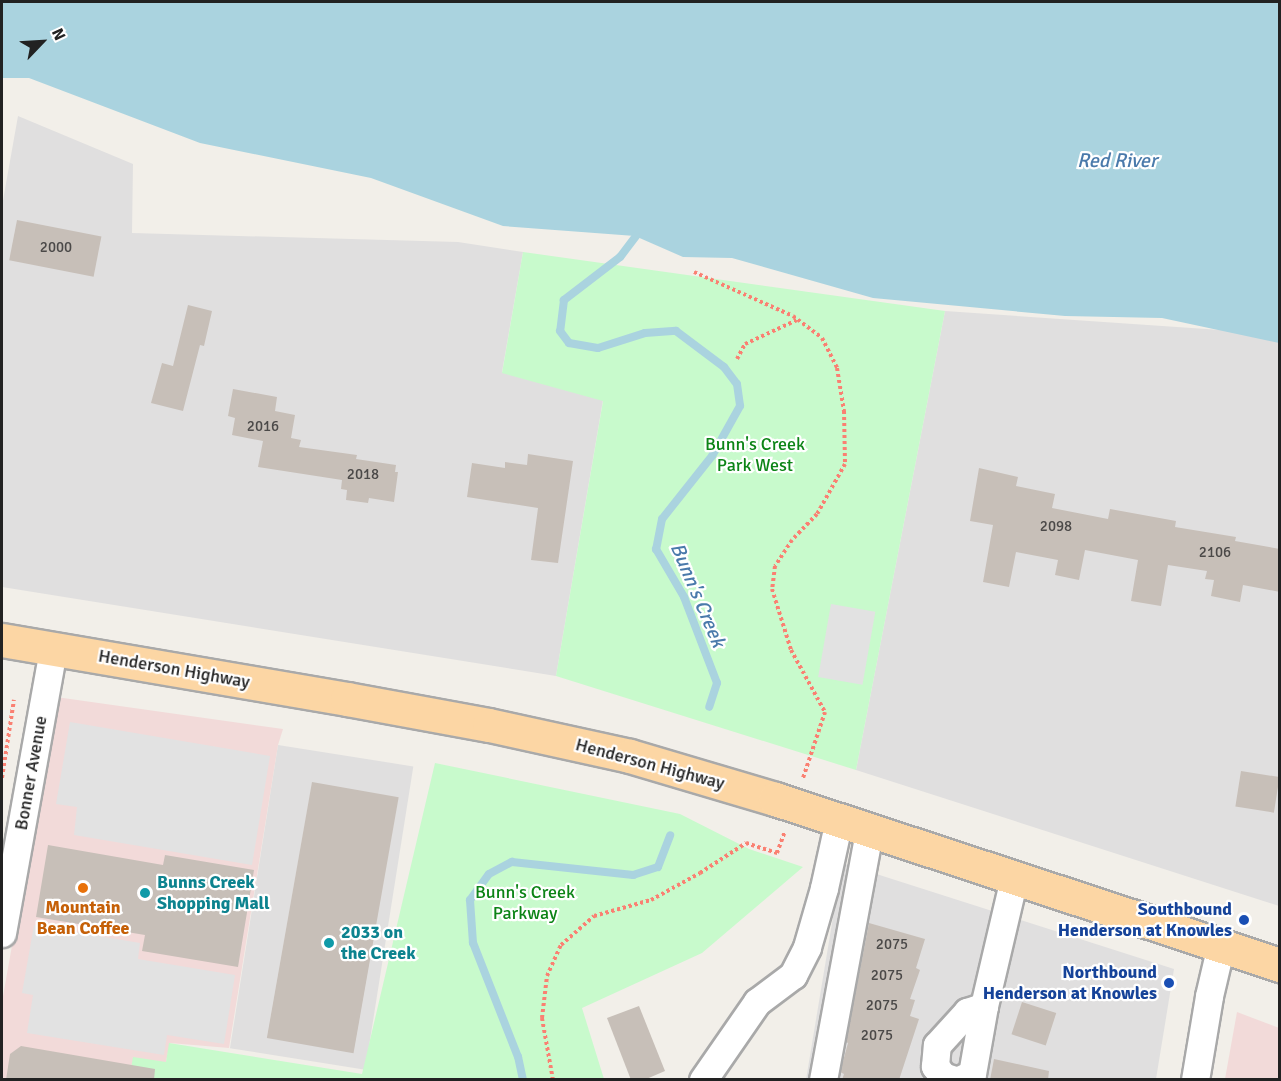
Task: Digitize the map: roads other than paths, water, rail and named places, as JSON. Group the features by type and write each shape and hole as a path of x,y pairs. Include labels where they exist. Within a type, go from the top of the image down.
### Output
{"main road":[{"name":"Henderson Highway","path":"2,640 489,725 630,756 839,820 1280,965"}],"street":[{"name":"Bonner Avenue","path":"2,933 53,649"},
{"path":"703,1080 757,1002 793,975 807,947 824,888 839,820"},
{"path":"823,1080 869,831"},
{"path":"984,1006 967,1012 937,1045 935,1066 944,1076 957,1080 972,1074 984,1006 1014,878"},
{"path":"1195,1080 1209,996 1221,945"}],"water":[{"name":"Red River","path":"2,2 1279,2 1279,343 1162,318 1065,316 873,298 732,258 683,257 635,236 503,226 371,178 200,143 29,78 2,78"}],"waterway":[{"name":"Bunn's Creek","path":"636,236 620,257 564,300 560,331 569,343 598,348 645,333 676,331 724,367 737,384 740,406 712,456 662,519 656,549 684,597 717,683 709,707"},
{"name":"Bunn's Creek","path":"523,1080 518,1057 473,943 470,900 489,874 512,862 633,875 658,867 670,835"}],"place":[{"name":"Mountain Bean Coffee","path":"83,888"},
{"name":"Bunns Creek Shopping Mall","path":"145,893"},
{"name":"Southbound Henderson at Knowles","path":"1244,920"},
{"name":"2033 on the Creek","path":"329,943"},
{"name":"Northbound Henderson at Knowles","path":"1169,983"}],"park label":[{"name":"Bunn's Creek Park West","path":"755,455"},
{"name":"Bunn's Creek Parkway","path":"525,903"}]}
